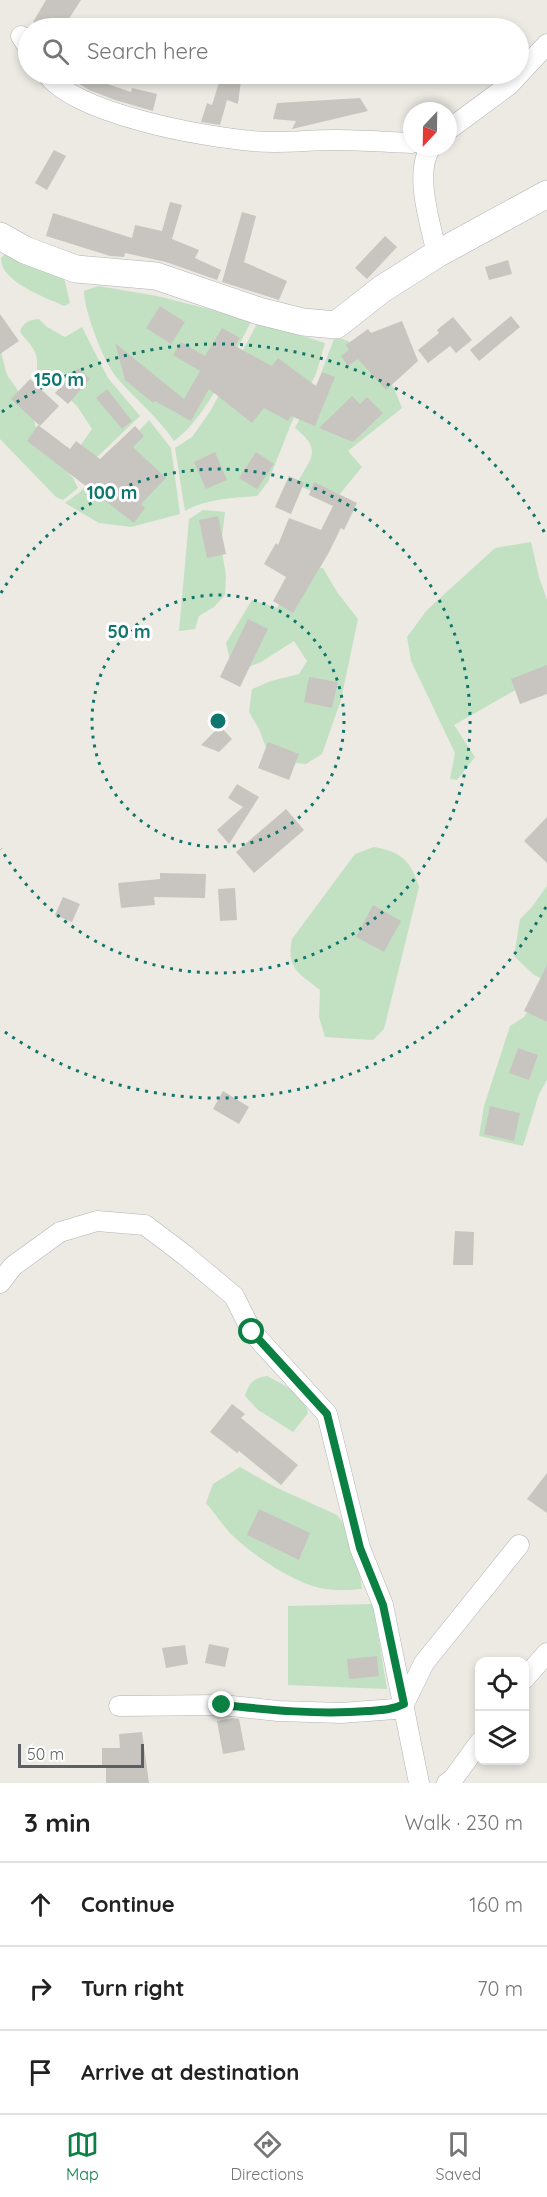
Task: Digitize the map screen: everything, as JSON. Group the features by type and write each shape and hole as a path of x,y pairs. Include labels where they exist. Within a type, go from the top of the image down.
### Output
{"street":[{"path":"529,63 547,44"},
{"path":"57,84 69,94 102,108 164,127 253,141 336,140 403,143"},
{"path":"457,123 510,84"},
{"path":"426,156 423,176 437,254"},
{"path":"0,236 25,250 76,269 156,276 259,311 303,322 336,325 382,290 437,254 547,195"},
{"path":"0,1283 13,1266 60,1232 97,1221 145,1225 234,1296 252,1332 327,1414 360,1548 383,1605 419,1783"},
{"path":"119,1706 222,1705 278,1711 341,1713 395,1709 404,1704 424,1663 519,1545"},
{"path":"529,1674 547,1653"},
{"path":"447,1783 453,1779 475,1749"}],"green space":[{"path":"5,254 63,273 70,303 64,306 15,281 3,267 1,258"},
{"path":"98,286 157,296 252,320 208,402 198,417 174,441 117,378 106,361 91,323 84,291"},
{"path":"39,319 47,327 65,337 82,327 108,378 140,416 92,462 78,449 92,429 77,406 62,392 36,376 35,352 20,332 27,322"},
{"path":"258,322 325,343 316,374 291,424 268,482 257,496 229,498 185,511 175,448 192,437 211,410"},
{"path":"335,336 359,346 376,361 391,383 402,408 348,451 362,467 335,500 296,485 312,455 312,449 304,436 295,428 319,379"},
{"path":"0,348 7,375 31,409 39,439 73,478 78,488 63,500 56,497 0,439"},
{"path":"149,420 171,448 180,514 131,527 99,523 65,503 80,492"},
{"path":"203,510 225,512 221,545 226,576 225,595 214,607 199,616 195,629 179,631 189,519"},
{"path":"531,542 547,600 547,672 454,725 475,757 457,780 450,779 455,753 411,661 407,637 427,610 495,548"},
{"path":"323,568 337,592 358,619 341,700 322,754 306,764 279,761 268,753 259,729 249,712 252,689 271,681 299,674 307,661 294,641 261,662 233,673 226,643 252,600 277,608 303,569"},
{"path":"374,847 392,852 404,859 413,870 419,887 384,1029 373,1040 325,1037 319,1017 320,990 300,974 293,964 292,939 355,854"},
{"path":"547,886 547,981 534,975 514,956 520,919"},
{"path":"547,992 547,1080 539,1094 523,1146 479,1136 484,1106 510,1026 524,1017 536,999"},
{"path":"267,1376 304,1396 308,1413 293,1432 258,1410 245,1396 252,1382"},
{"path":"240,1467 275,1487 337,1515 347,1528 357,1555 362,1589 325,1589 296,1579 260,1558 229,1532 206,1503 213,1484"},
{"path":"373,1604 387,1689 288,1685 288,1606"}],"building":[{"path":"46,0 81,0 69,18 35,18"},
{"path":"80,84 108,84 131,92 132,88 157,94 153,111 89,90"},
{"path":"219,84 240,84 238,104 227,100 220,125 201,122 207,103 212,105"},
{"path":"360,98 368,111 292,129 296,121 273,119 277,103"},
{"path":"54,150 66,156 47,190 35,183"},
{"path":"170,202 182,205 172,239 199,250 195,258 221,270 217,280 166,262 125,253 124,257 110,256 46,236 53,213 132,238 135,225 162,231"},
{"path":"242,212 256,216 244,262 287,281 279,300 222,282"},
{"path":"385,236 397,247 367,279 355,268"},
{"path":"508,260 512,274 489,280 485,267"},
{"path":"160,306 185,322 171,344 146,328"},
{"path":"0,314 19,341 0,354"},
{"path":"511,316 520,327 479,361 470,350"},
{"path":"453,317 472,340 456,353 450,346 428,363 418,350 439,333 437,330"},
{"path":"402,321 418,361 386,390 358,359 348,366 341,356 349,350 346,345 368,329 371,333"},
{"path":"222,328 240,338 235,346 272,366 278,358 316,386 322,372 335,377 315,426 291,416 288,421 264,408 252,423 209,389 191,421 155,401 153,403 125,380 115,343 184,399 200,371 173,355 181,342 205,356"},
{"path":"78,368 90,379 68,404 55,393"},
{"path":"30,379 59,406 40,426 11,399"},
{"path":"107,389 132,421 122,429 96,398"},
{"path":"352,396 360,404 367,397 383,413 353,442 319,428"},
{"path":"38,425 70,449 76,441 100,459 135,426 144,436 133,447 166,478 141,504 145,508 134,523 27,441"},
{"path":"215,452 227,480 206,489 194,462"},
{"path":"256,452 274,464 257,489 239,478"},
{"path":"289,476 304,483 291,514 275,507"},
{"path":"314,482 357,503 344,530 341,528 293,613 273,601 286,577 264,564 276,543 278,545 289,518 321,530 333,506 309,495"},
{"path":"218,516 226,554 207,558 199,520"},
{"path":"248,619 268,629 240,687 220,677"},
{"path":"547,665 547,694 520,704 511,679"},
{"path":"309,677 338,682 332,708 304,702"},
{"path":"220,726 232,739 219,752 201,745"},
{"path":"268,742 299,754 289,780 258,768"},
{"path":"237,784 259,797 229,844 217,830 243,807 228,798"},
{"path":"286,809 304,830 254,873 236,852"},
{"path":"547,817 547,863 524,841"},
{"path":"160,873 206,874 205,898 154,897 155,905 121,908 118,883 160,879"},
{"path":"235,888 237,920 220,921 218,889"},
{"path":"63,897 80,904 72,922 55,915"},
{"path":"373,905 401,921 384,952 356,937"},
{"path":"547,965 547,1022 524,1011"},
{"path":"518,1048 538,1055 529,1080 509,1073"},
{"path":"223,1091 249,1107 239,1124 213,1109"},
{"path":"490,1106 520,1113 514,1141 484,1134"},
{"path":"455,1231 474,1232 473,1265 453,1265"},
{"path":"232,1404 245,1414 241,1418 298,1465 281,1485 239,1451 237,1453 210,1432"},
{"path":"547,1473 547,1513 527,1499"},
{"path":"259,1509 310,1533 299,1560 247,1535"},
{"path":"209,1644 229,1648 225,1667 205,1663"},
{"path":"185,1645 188,1664 166,1668 162,1648"},
{"path":"377,1656 379,1676 349,1679 347,1659"},
{"path":"239,1719 245,1750 223,1754 217,1721"},
{"path":"142,1732 149,1783 106,1783 106,1767 102,1767 102,1748 120,1748 119,1734"}],"route":[{"path":"222,1705 278,1711 341,1713 395,1709 404,1704 383,1605 360,1548 327,1414 252,1332"}]}
